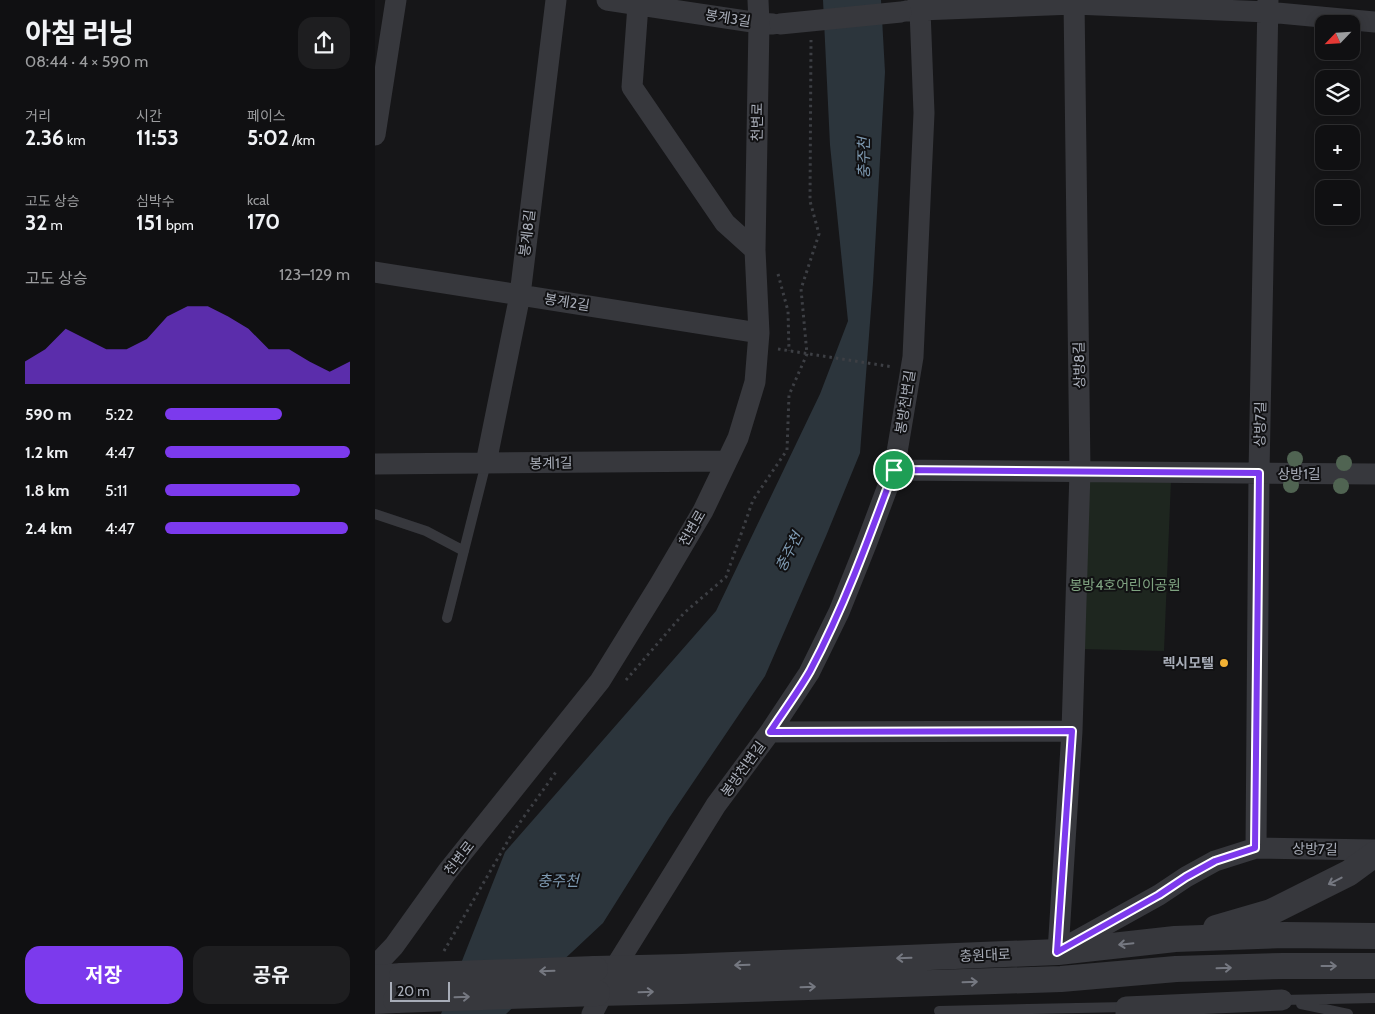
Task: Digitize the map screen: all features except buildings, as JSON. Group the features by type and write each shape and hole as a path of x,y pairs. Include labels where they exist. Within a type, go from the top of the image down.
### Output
{"street":[{"path":"375,135 396,0"},
{"name":"봉계8길","path":"486,463 519,295 555,0"},
{"name":"봉계3길","path":"607,0 769,24 913,7 1074,2 1268,6 1375,22"},
{"name":"천변로","path":"375,966 395,946 447,872 599,681 703,511 737,438 755,382 758,339 755,250 769,24 758,0"},
{"name":"상방8길","path":"1057,952 1072,731 1080,471 1074,2"},
{"path":"638,5 632,87 725,223 755,250"},
{"name":"상방7길","path":"1255,848 1259,473 1268,6"},
{"name":"봉방천변길","path":"600,987 716,805 770,732 809,673 839,612 894,470 913,357 924,113 913,7"},
{"name":"봉계2길","path":"375,272 519,295 758,339"},
{"name":"봉계1길","path":"375,464 727,461"},
{"name":"상방1길","path":"894,470 1375,474"},
{"path":"770,732 1072,731"},
{"name":"상방7길","path":"1057,952 1159,895 1215,861 1255,848 1375,852"},
{"path":"1175,939 1271,912 1349,873 1375,852"},
{"name":"충원대로","path":"600,987 682,967 1057,952 1175,939 1375,936"},
{"name":"충원대로","path":"600,987 682,992 1061,978 1185,969 1375,966"},
{"path":"375,978 391,992 600,987"},
{"path":"1126,1011 1283,1000"}],"lane":[{"path":"447,618 486,463"},
{"path":"375,514 426,531 464,551"},
{"path":"1283,1000 1375,998"},
{"path":"1283,1000 1348,1014"},
{"path":"939,1011 1126,1011"}],"path":[{"path":"755,250 770,253 777,269 788,311 789,351"},
{"path":"758,339 789,351 875,364"}],"green space":[{"name":"봉방4호어린이공원","path":"1087,479 1171,480 1164,651 1080,649"}],"water":[{"name":"충주천","path":"823,0 881,0 885,72 873,283 860,453 765,676 669,818 603,923 506,1014 441,1014 505,852 716,611 820,394 848,321 830,145"}],"place":[{"name":"렉시모텔","path":"1224,663"}],"route":[{"path":"894,470 1259,473 1255,848 1215,861 1159,895 1057,952 1072,731 770,732 809,673 839,612 894,470"}]}
